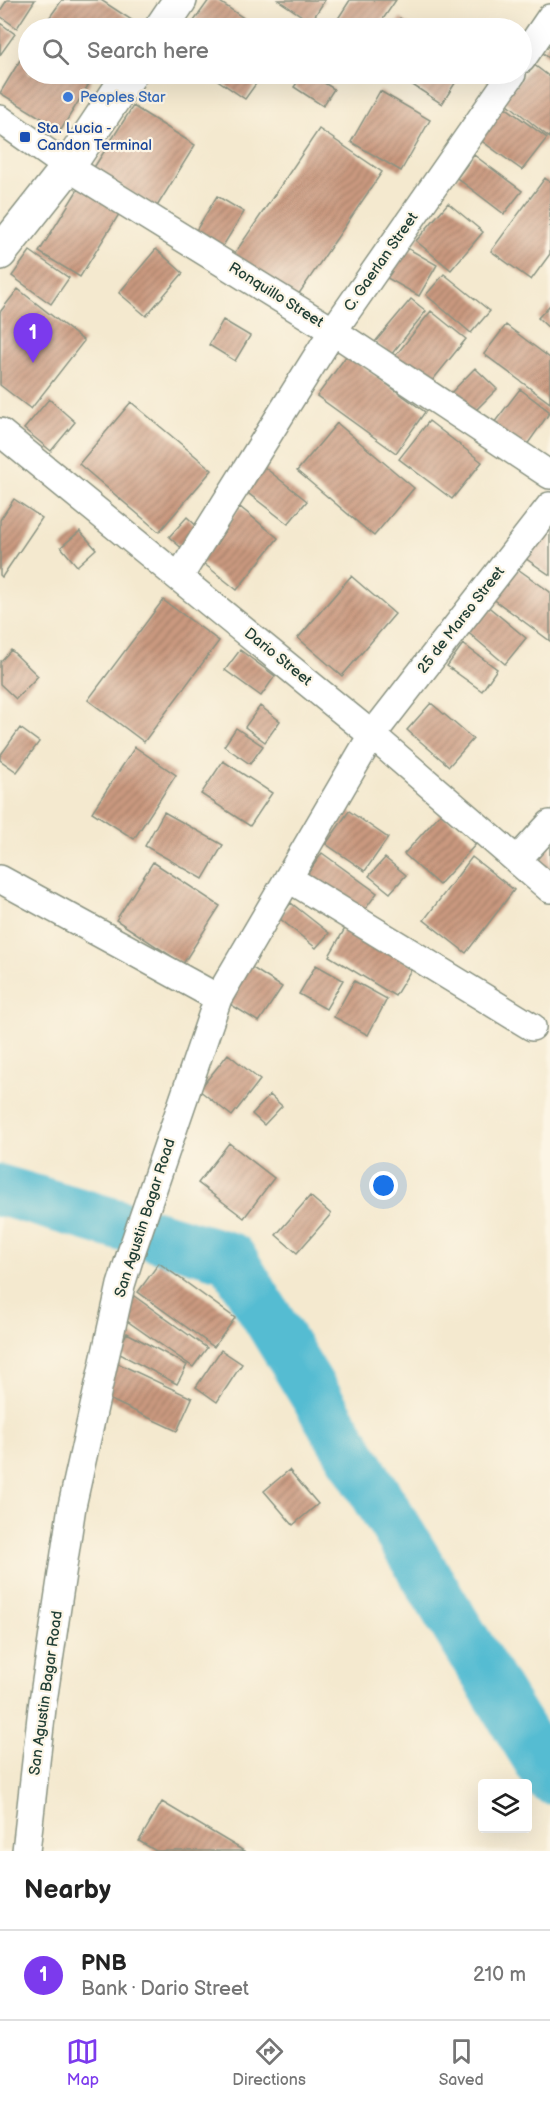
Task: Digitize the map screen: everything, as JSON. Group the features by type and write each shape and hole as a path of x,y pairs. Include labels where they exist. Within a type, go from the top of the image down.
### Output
{"main road":[{"path":"167,18 180,0"},
{"path":"0,253 68,167 123,84"}],"street":[{"path":"532,44 550,18"},
{"name":"C. Gaerlan Street","path":"179,577 333,331 505,84"},
{"name":"Ronquillo Street","path":"0,119 68,167 333,331 550,475"},
{"name":"Dario Street","path":"0,432 372,735 550,889"},
{"name":"25 de Marso Street","path":"372,735 550,506"},
{"name":"San Agustin Bagar Road","path":"26,1851 42,1708 72,1506 131,1253 218,998 372,735"},
{"path":"517,860 550,824"},
{"path":"288,878 532,1027"},
{"path":"0,879 218,998"}],"building":[{"path":"7,0 35,0 23,18 18,18 17,28 0,16 0,11"},
{"path":"62,0 101,0 129,18 49,18"},
{"path":"209,0 217,0 243,18 196,18"},
{"path":"278,0 325,0 314,18 305,18"},
{"path":"350,0 396,0 384,18 338,18"},
{"path":"0,23 15,34 0,55"},
{"path":"550,42 550,59 542,52"},
{"path":"18,63 18,84 89,84 61,130 0,93"},
{"path":"532,65 550,77 550,138 503,100 516,84 532,84"},
{"path":"223,84 256,84 245,99"},
{"path":"296,84 326,84 334,89 323,106 294,87"},
{"path":"411,84 454,84 442,104"},
{"path":"380,91 430,120 401,171 351,142"},
{"path":"497,101 547,138 522,170 472,134"},
{"path":"133,106 195,145 156,208 93,169"},
{"path":"319,129 382,172 294,301 231,259"},
{"path":"474,155 522,191 504,214 457,178"},
{"path":"545,178 550,182 550,254 531,280 491,251"},
{"path":"80,186 121,211 80,277 39,252"},
{"path":"217,196 244,212 218,254 192,237"},
{"path":"448,203 483,232 451,270 416,241"},
{"path":"400,244 437,265 419,296 382,275"},
{"path":"156,249 183,273 146,316 119,293"},
{"path":"30,251 69,278 51,304 12,276"},
{"path":"444,274 490,311 471,333 426,295"},
{"path":"18,289 84,341 31,409 0,385 0,312"},
{"path":"411,299 426,311 391,355 375,342"},
{"path":"550,305 550,329 538,318"},
{"path":"431,311 466,339 427,387 392,360"},
{"path":"223,320 250,336 235,361 209,345"},
{"path":"506,325 550,358 550,403 484,354"},
{"path":"347,355 425,412 396,453 317,396"},
{"path":"475,368 497,389 467,419 446,398"},
{"path":"520,389 550,412 522,452 490,428"},
{"path":"49,399 75,422 51,451 24,429"},
{"path":"131,402 212,470 159,532 79,464"},
{"path":"429,421 482,462 452,499 399,459"},
{"path":"337,423 414,488 374,536 297,471"},
{"path":"259,463 307,501 288,524 240,487"},
{"path":"14,499 42,518 2,577 0,575 0,520"},
{"path":"240,507 278,538 237,590 198,559"},
{"path":"550,516 550,575 522,556"},
{"path":"187,517 204,533 186,552 169,537"},
{"path":"80,531 96,549 77,566 61,547"},
{"path":"515,567 550,592 550,641 492,598"},
{"path":"351,576 395,614 342,676 298,638"},
{"path":"163,600 219,641 144,742 88,700"},
{"path":"485,604 526,638 505,664 464,629"},
{"path":"463,644 497,669 482,691 447,666"},
{"path":"11,650 38,676 16,699 0,684 0,662"},
{"path":"240,650 275,676 261,696 225,670"},
{"path":"431,703 473,739 449,766 407,730"},
{"path":"260,706 280,721 265,742 245,727"},
{"path":"20,728 39,742 17,772 0,760 0,756"},
{"path":"236,728 263,746 250,764 224,746"},
{"path":"135,747 176,775 134,839 92,812"},
{"path":"223,761 272,793 250,826 201,794"},
{"path":"349,811 388,838 365,871 326,844"},
{"path":"164,812 223,845 203,879 145,846"},
{"path":"441,813 476,844 439,885 404,854"},
{"path":"550,844 550,881 531,865"},
{"path":"322,853 377,893 361,915 306,876"},
{"path":"472,857 514,890 466,953 424,920"},
{"path":"385,858 406,875 390,893 369,876"},
{"path":"153,862 220,906 183,964 116,920"},
{"path":"291,903 329,933 316,948 279,918"},
{"path":"347,925 414,965 395,996 329,956"},
{"path":"248,965 282,987 259,1022 225,1001"},
{"path":"316,965 343,980 326,1009 299,994"},
{"path":"354,981 387,999 368,1035 334,1017"},
{"path":"228,1054 260,1080 232,1116 199,1090"},
{"path":"270,1095 282,1106 264,1125 252,1114"},
{"path":"229,1143 274,1178 244,1218 198,1183"},
{"path":"310,1196 331,1214 297,1253 276,1235"},
{"path":"159,1263 235,1318 214,1347 138,1292"},
{"path":"134,1296 207,1348 193,1367 120,1316"},
{"path":"127,1333 187,1365 177,1384 116,1352"},
{"path":"221,1350 242,1364 217,1402 196,1387"},
{"path":"115,1362 192,1398 177,1431 100,1395"},
{"path":"289,1470 318,1504 293,1525 264,1491"},
{"path":"162,1802 244,1851 156,1851 139,1841"}],"waterway":[{"path":"0,1190 231,1258 550,1779"}],"place":[{"name":"Peoples Star","path":"68,97"},
{"name":"Sta. Lucia - Candon Terminal","path":"25,137"},
{"name":"PNB","path":"33,363"}]}
